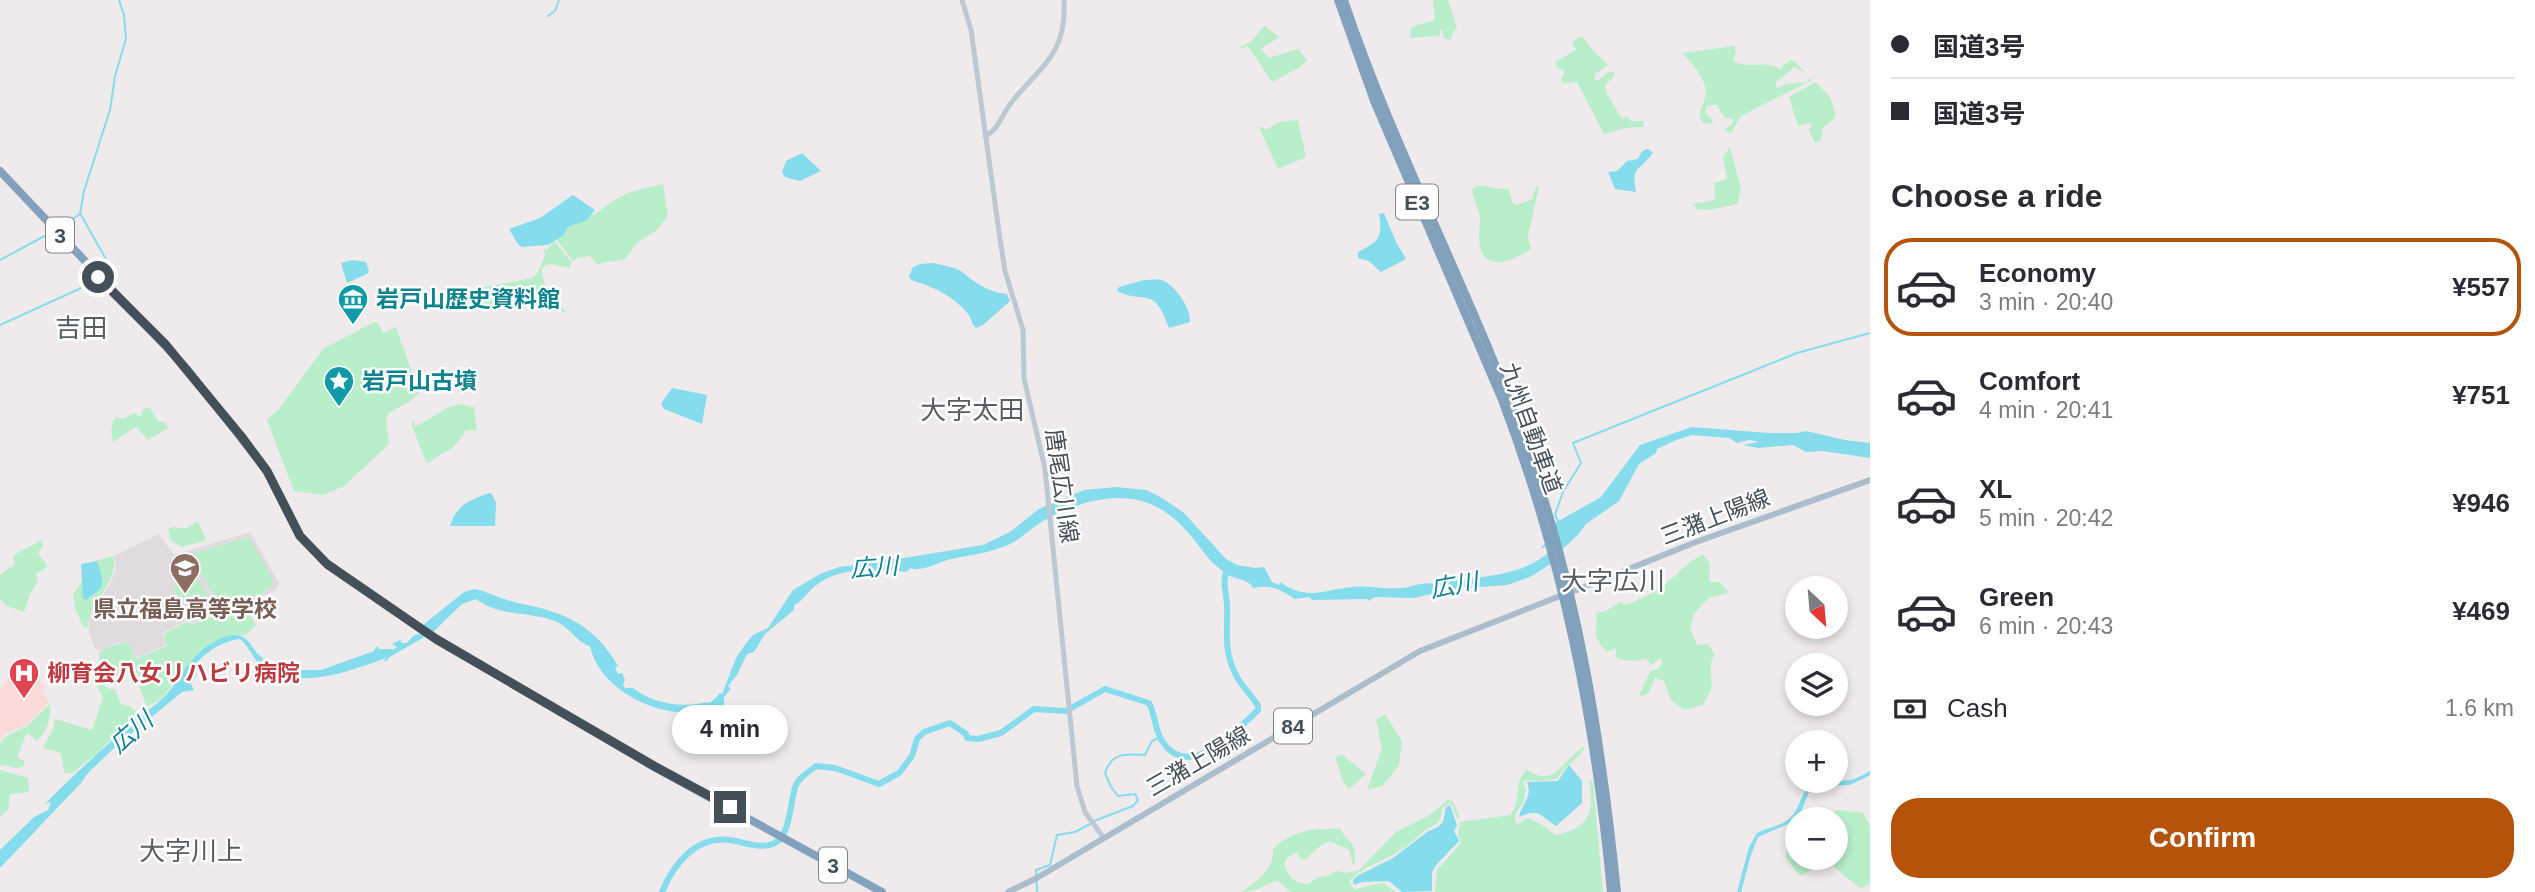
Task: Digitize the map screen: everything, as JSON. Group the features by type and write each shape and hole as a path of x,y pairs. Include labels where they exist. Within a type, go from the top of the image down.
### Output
{"highway":[{"name":"九州自動車道","path":"1338,0 1379,113 1505,399"},
{"name":"九州自動車道","path":"1344,0 1389,121 1505,399 1561,568 1597,721 1617,892"},
{"name":"3","path":"0,171 187,369 267,471 295,529 309,548 336,571 432,636 654,766 882,892"},
{"name":"九州自動車道","path":"1561,568 1587,704 1605,827 1611,892"}],"main road":[{"name":"唐尾広川線","path":"962,0 971,30 1005,271 1023,330 1024,378 1041,445 1077,786 1085,812 1103,837"},
{"path":"985,136 992,133 1012,100 1040,72 1055,51 1064,20 1064,0"},
{"name":"三潴上陽線","path":"1574,591 1696,542 1870,480"},
{"name":"三潴上陽線","path":"1008,892 1420,651 1560,596"}],"shaded area":[{"name":"県立福島高等学校","path":"250,532 279,583 276,590 222,615 193,623 187,621 162,633 166,645 136,658 128,642 117,643 101,651 95,649 89,633 89,619 116,570 114,556 159,534 174,555"},
{"name":"柳育会八女リハビリ病院","path":"22,659 45,687 42,691 49,702 26,725 5,734 0,741 0,688"}],"green space":[{"path":"1433,0 1448,0 1457,28 1451,40 1444,38 1442,30 1439,30 1440,36 1410,38 1411,27 1435,20"},
{"path":"1264,26 1279,37 1261,49 1269,58 1298,49 1307,60 1300,67 1272,82 1248,46 1241,49 1240,47 1251,42"},
{"path":"1582,36 1608,65 1595,74 1595,80 1608,72 1614,72 1615,75 1605,85 1606,92 1622,119 1627,116 1632,121 1644,121 1643,127 1625,128 1604,134 1577,82 1563,83 1561,79 1565,71 1557,68 1555,62 1576,50 1572,42"},
{"path":"1734,46 1736,53 1733,60 1738,63 1769,65 1781,70 1783,65 1791,60 1807,74 1795,67 1775,83 1777,88 1807,82 1810,78 1812,80 1741,116 1731,133 1724,130 1732,124 1733,119 1725,118 1717,105 1706,107 1705,112 1713,121 1711,124 1703,123 1700,111 1706,96 1705,86 1698,71 1683,53"},
{"path":"1816,82 1830,97 1836,115 1823,127 1821,140 1815,143 1809,131 1812,123 1798,126 1789,97"},
{"path":"1298,120 1306,157 1278,169 1259,127 1266,130 1279,122"},
{"path":"1730,147 1741,189 1737,204 1710,210 1697,209 1693,204 1715,200 1714,183 1727,179 1723,157"},
{"path":"663,184 668,216 657,230 637,243 625,259 597,264 590,256 573,261 557,240 568,227 588,218 620,197"},
{"path":"1476,186 1509,189 1512,202 1516,205 1532,199 1536,187 1539,186 1528,237 1531,249 1502,262 1488,260 1483,255 1479,243 1480,217 1472,190"},
{"path":"554,241 571,261 570,268 549,264 542,267 542,274 550,293 569,313 561,311 548,300 530,308 522,297 499,300 485,308 478,288 533,278 545,255 544,249 547,250"},
{"name":"岩戸山古墳","path":"374,322 378,323 383,333 396,327 419,393 389,413 386,420 389,444 344,486 323,495 294,491 267,420 279,409 323,349"},
{"path":"460,404 474,407 477,430 462,431 465,434 454,446 430,463 426,462 412,426 413,418 415,427 449,407"},
{"path":"145,408 150,408 158,421 165,422 168,428 148,440 136,427 113,442 113,420 117,417 123,419 134,413 141,417"},
{"path":"198,521 206,540 182,547 171,541 168,529 185,529"},
{"path":"249,537 273,580 272,587 259,595 245,600 241,597 221,607 191,554"},
{"path":"41,540 43,545 38,554 48,566 36,574 38,582 30,594 24,612 7,606 0,599 0,575 15,564 15,555"},
{"path":"1703,555 1710,563 1709,582 1720,582 1729,593 1708,598 1694,614 1690,628 1697,645 1708,644 1715,655 1711,663 1712,685 1703,705 1684,710 1671,700 1664,681 1655,678 1648,694 1639,696 1650,671 1658,669 1662,663 1661,658 1651,665 1646,658 1630,661 1615,657 1617,648 1607,652 1597,638 1596,613 1606,611 1622,601 1624,605 1637,601"},
{"path":"113,556 112,575 93,608 88,627 84,628 75,608 73,595 95,561"},
{"path":"196,575 209,599 212,598 214,602 205,605 205,601 179,599 173,587"},
{"path":"244,606 256,625 246,635 229,636 199,652 161,699 147,707 139,686 142,679 132,668 123,678 113,683 111,671 104,674 98,654 108,648 128,642 136,659 167,646 163,634 187,622 193,624 216,615 222,616"},
{"path":"99,683 115,689 121,704 131,707 139,714 100,751 72,773 64,773 61,753 43,748 55,719 92,730 103,697 98,688"},
{"path":"50,704 48,724 41,737 37,741 26,734 17,757 24,761 24,766 17,768 0,765 0,744 5,737 27,726"},
{"path":"1385,714 1402,741 1399,766 1382,786 1367,790 1382,749 1376,720"},
{"path":"1585,748 1582,752 1557,779 1525,780 1523,803 1516,813 1515,821 1518,824 1528,818 1556,835 1576,828 1583,823 1590,810 1589,780 1593,782 1603,892 1435,892 1437,870 1461,843 1458,833 1460,822 1510,815 1516,803 1522,774 1527,770 1536,775 1552,774"},
{"path":"1342,754 1366,774 1349,789 1343,782 1335,757"},
{"path":"0,770 28,778 29,792 10,794 8,810 0,817"},
{"path":"1448,800 1453,801 1460,818 1457,818 1451,803 1442,808 1437,824 1396,853 1363,870 1349,882 1354,889 1383,883 1396,892 1291,892 1278,881 1242,892 1268,868 1273,849 1296,834 1341,829 1354,849 1353,865 1349,850 1329,841 1305,860 1299,858 1297,852 1288,857 1284,863 1289,875 1295,881 1308,884 1318,877 1337,871 1347,873 1359,870 1396,832 1428,816"},
{"path":"1848,811 1863,813 1870,826 1870,884 1860,888 1838,870 1848,870"},
{"path":"1795,870 1811,870 1800,876"}],"water":[{"path":"1648,149 1653,153 1635,173 1636,192 1615,189 1608,172 1617,171 1627,161 1638,159 1642,151"},
{"path":"802,153 821,171 800,181 785,177 782,172 786,161"},
{"path":"573,195 595,210 587,220 568,227 563,236 548,245 522,247 518,244 509,229 540,218"},
{"path":"1384,213 1406,259 1381,272 1369,261 1358,258 1358,252 1378,238 1379,214"},
{"path":"352,260 366,262 369,271 347,283 341,263"},
{"path":"933,263 958,270 982,286 1007,294 1010,301 976,328 968,314 956,302 935,289 911,280 909,276 913,267"},
{"path":"1144,280 1162,280 1172,287 1185,304 1190,322 1169,328 1164,314 1153,301 1117,291 1119,287"},
{"path":"672,388 707,395 702,424 664,409 661,404"},
{"name":"広川","path":"1692,427 1769,433 1806,431 1870,443 1870,458 1823,451 1806,452 1793,445 1758,448 1743,445 1759,442 1749,440 1737,443 1729,438 1692,435 1657,449 1656,453 1639,464 1619,501 1586,524 1552,563 1530,577 1507,585 1453,589 1414,598 1375,597 1368,601 1312,600 1309,597 1295,599 1271,587 1253,588 1248,582 1230,576 1219,568 1180,524 1153,505 1121,498 1089,502 1058,513 1013,543 994,550 951,559 925,568 911,568 906,572 890,570 883,575 887,571 859,570 822,581 794,605 794,610 765,634 754,652 747,654 737,675 728,686 731,689 724,697 724,707 700,712 675,712 634,699 611,682 594,659 590,646 581,642 560,623 495,609 476,599 462,604 433,632 388,660 383,662 386,658 327,676 297,678 268,670 256,660 240,639 233,640 212,649 201,659 191,670 197,674 191,684 194,690 182,692 114,748 0,868 0,850 34,817 48,810 51,802 45,804 126,727 164,697 195,656 217,640 226,637 243,637 263,659 279,667 301,672 321,670 374,651 377,646 379,649 394,649 397,647 392,644 400,640 407,643 413,636 422,633 423,625 464,592 475,589 552,611 578,623 609,652 618,666 615,668 618,674 622,673 625,688 633,688 665,703 709,703 722,694 736,658 753,635 768,628 793,590 820,574 839,567 873,563 881,558 898,559 983,545 1010,532 1039,509 1084,490 1116,487 1146,490 1184,513 1226,559 1237,565 1264,567 1272,582 1279,585 1280,582 1298,591 1315,593 1358,587 1401,588 1493,575 1535,562 1548,553 1547,546 1540,549 1548,540 1555,523 1601,497 1640,445"},
{"path":"489,493 496,503 495,526 450,526 460,508"},
{"path":"97,561 102,578 101,588 86,600 83,598 81,564"},
{"path":"1569,765 1582,781 1582,803 1556,826 1536,813 1519,817 1528,796 1527,782 1558,781"},
{"path":"1870,771 1870,775 1848,785 1848,780"},
{"path":"1804,793 1809,793 1803,807 1797,807"},
{"path":"1450,805 1457,825 1454,831 1459,841 1432,872 1432,891 1402,892 1389,881 1354,885 1353,880 1357,876 1393,858 1427,832 1438,827 1443,822 1446,807"},
{"path":"1785,822 1785,825 1758,837 1741,892 1737,892 1749,847 1757,833"}],"waterway":[{"path":"59,228 80,214 84,191 110,110 115,76 126,39 124,15 119,0"},
{"path":"548,16 555,11 559,0"},
{"path":"81,215 113,272 109,275"},
{"path":"0,260 52,232"},
{"path":"0,325 92,283"},
{"path":"1559,523 1555,515 1563,492 1581,463 1573,443 1797,353 1870,333"},
{"path":"662,892 680,862 707,842 730,840 762,846 779,840 787,826 797,782 816,766 835,768 879,784 899,773 912,756 917,739 924,732 950,723 966,734 967,738 978,739 1001,733 1034,709 1066,711 1105,689 1149,703 1159,735 1172,752 1184,757 1211,750 1258,710 1256,702 1238,679 1229,657 1225,583 1227,568"},
{"path":"1094,821 1133,806 1138,800 1135,794 1118,796 1111,787 1105,773 1111,761 1125,755 1145,755 1152,741 1159,738"},
{"path":"1037,892 1036,870 1050,865 1057,835 1075,832 1090,824"}],"place":[{"name":"岩戸山歴史資料館","path":"353,326"},
{"name":"岩戸山古墳","path":"339,408"},
{"name":"県立福島高等学校","path":"185,595"},
{"name":"柳育会八女リハビリ病院","path":"24,700"}],"district":[{"name":"吉田","path":"81,328"},
{"name":"大字太田","path":"972,410"},
{"name":"大字広川","path":"1613,581"},
{"name":"大字川上","path":"191,851"}],"route":[{"path":"98,277 166,345 241,436 267,471 295,529 309,548 327,564 436,639 568,717 730,807"}]}
